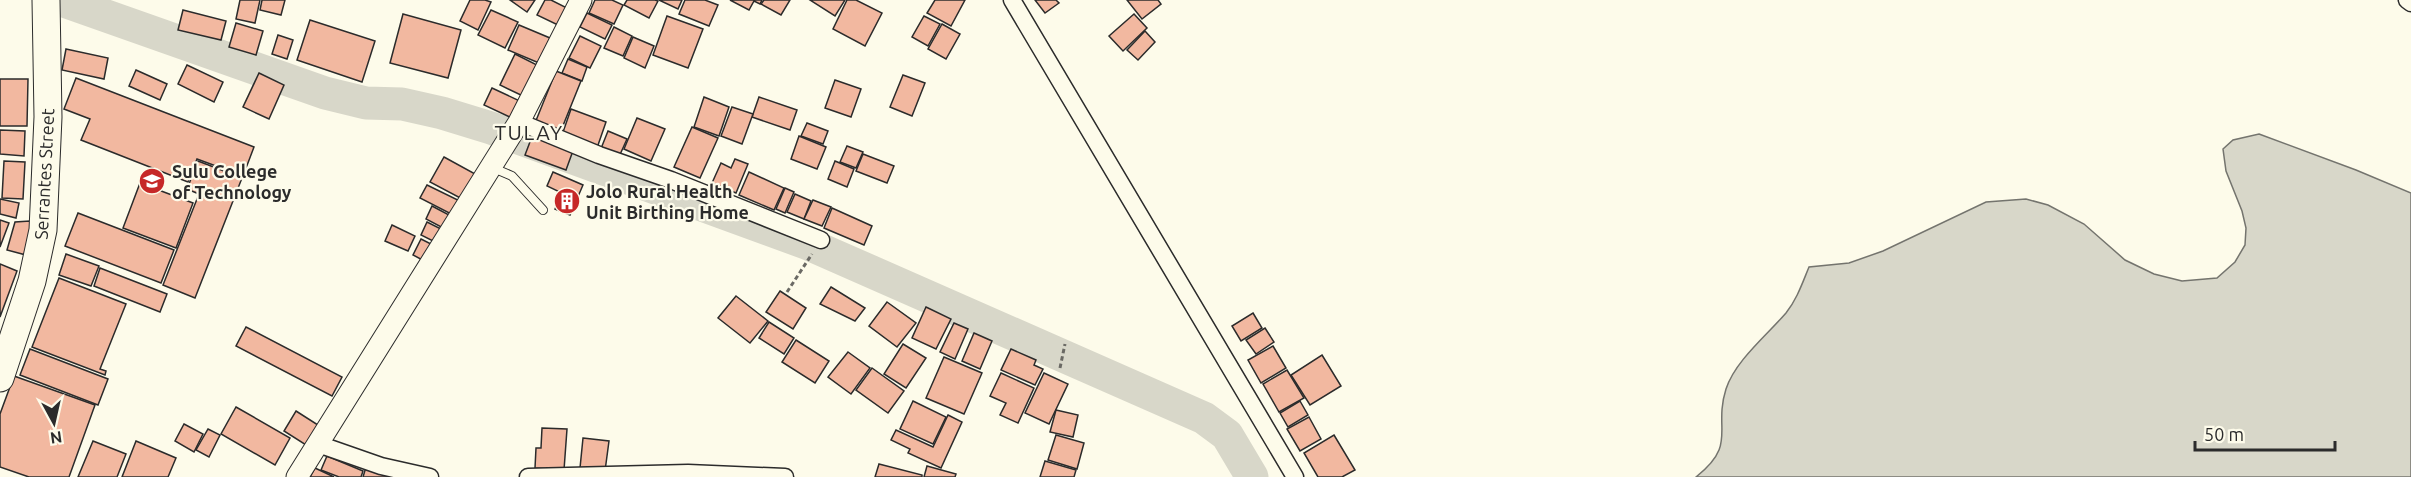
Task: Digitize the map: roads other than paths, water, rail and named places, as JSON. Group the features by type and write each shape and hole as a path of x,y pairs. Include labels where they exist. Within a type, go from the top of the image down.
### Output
{"main road":[{"name":"Serrantes Street","path":"0,378 32,281 43,230 48,117 46,8"}],"street":[{"path":"297,477 513,132 581,0"},
{"path":"1012,0 1295,477"},
{"path":"2407,0 2411,3"},
{"path":"513,132 599,155 671,180 817,246"},
{"path":"318,444 381,466 430,477"},
{"path":"528,477 688,473 785,477"}],"lane":[{"path":"491,167 512,176 543,210"}],"waterway":[{"path":"61,0 325,93 366,103 402,104 491,128 806,243 1204,418 1227,435 1252,477"}],"place":[{"name":"Sulu College of Technology","path":"152,181"},
{"name":"Jolo Rural Health Unit Birthing Home","path":"567,201"}],"district":[{"name":"TULAY","path":"529,132"}]}
